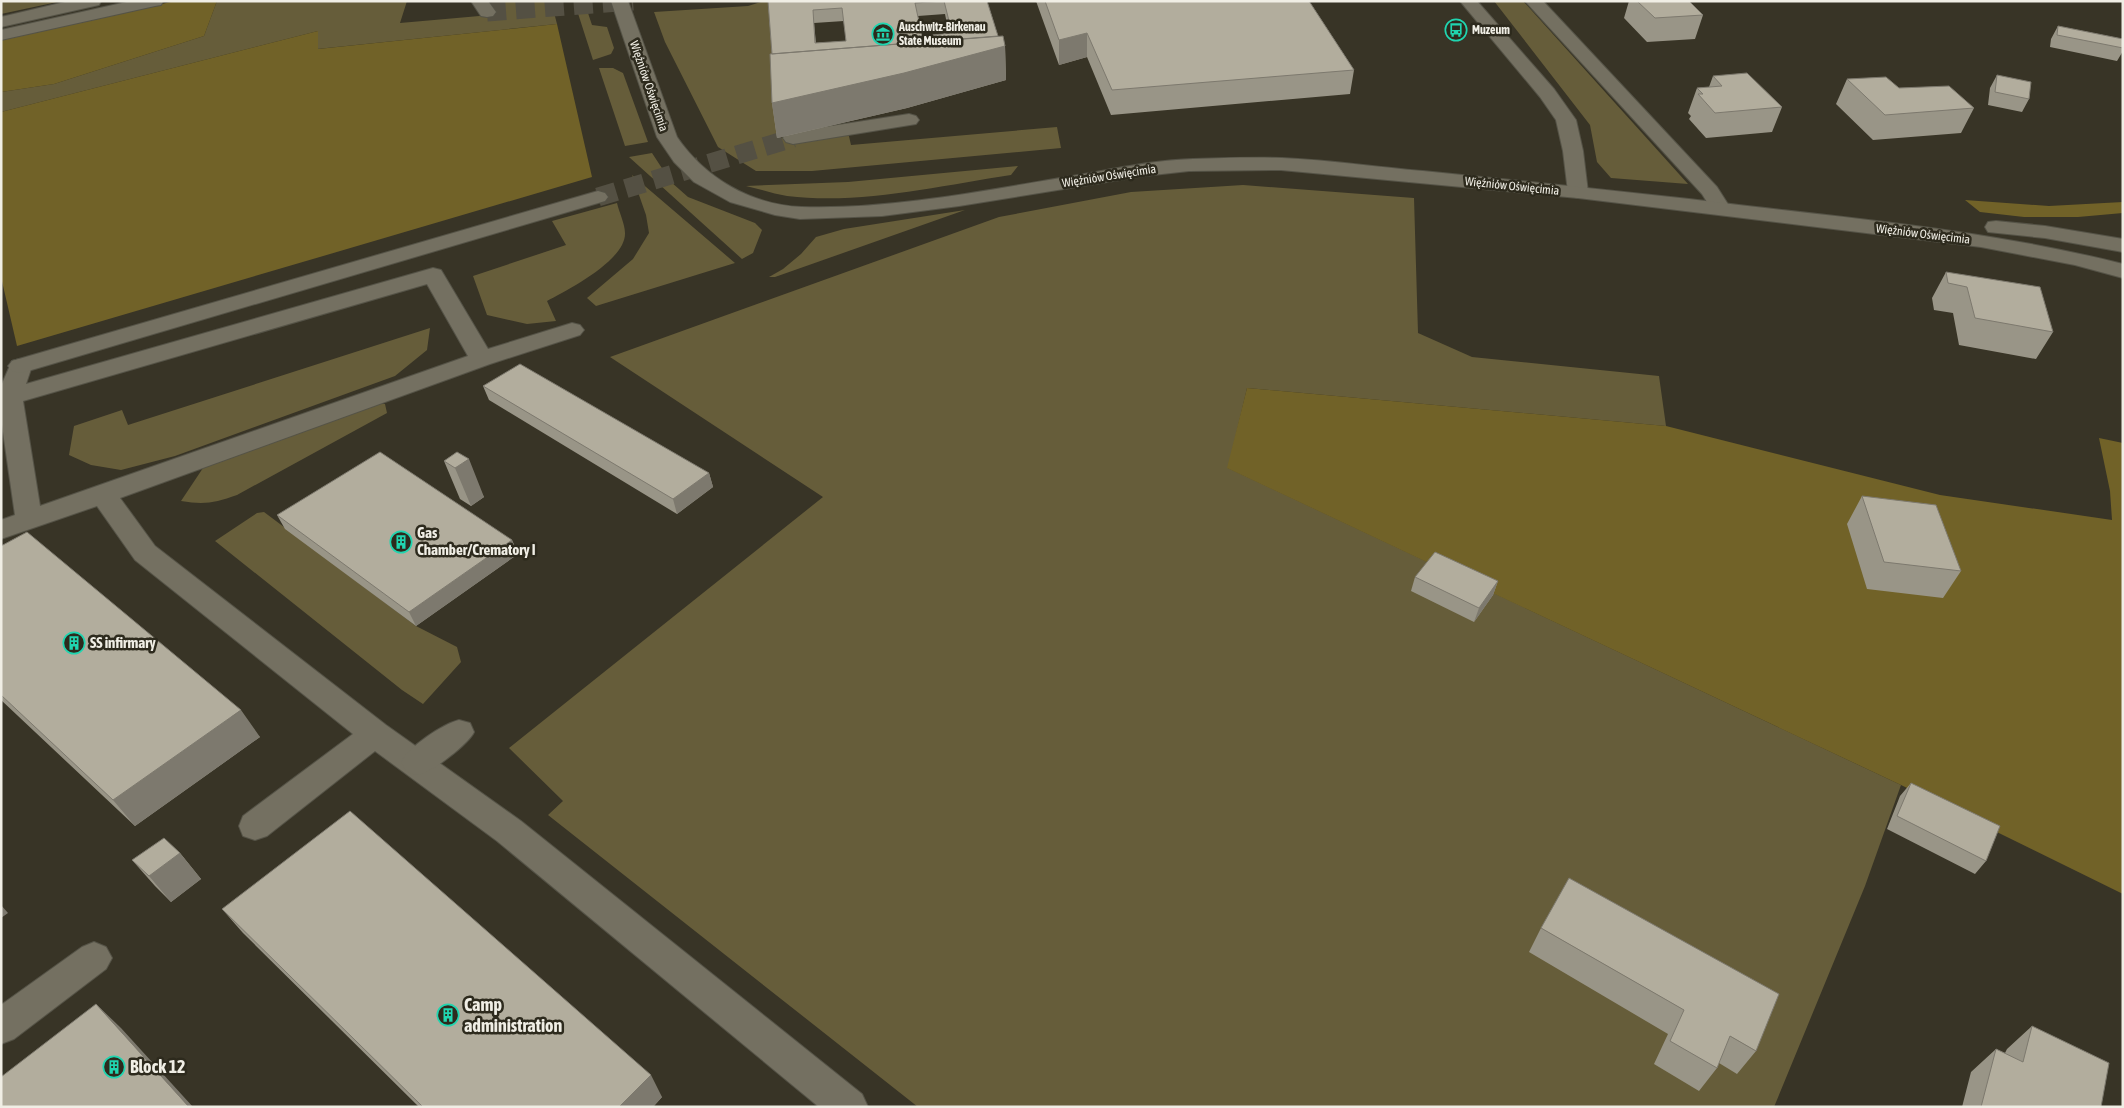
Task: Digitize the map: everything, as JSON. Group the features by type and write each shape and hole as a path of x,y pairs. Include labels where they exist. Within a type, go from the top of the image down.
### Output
{"street":[{"path":"1,22 93,1"},
{"path":"1,35 155,1"},
{"name":"Więźniów Oświęcimia","path":"620,1 667,137 681,158 701,178 737,198 775,209 800,213 882,210 1188,165 1231,164 1338,168 1578,192 1982,241 2076,259 2123,271"},
{"path":"1468,1 1547,92 1566,120 1573,151 1578,192"},
{"path":"1533,1 1710,191 1721,209"},
{"path":"793,138 909,120"},
{"path":"29,521 22,466 5,398 20,366 598,197"},
{"name":"Więźniów Oświęcimia","path":"1721,209 1954,223 2045,232 2123,246"},
{"path":"5,398 433,275 482,359"},
{"path":"1,530 104,495 198,459 482,359 572,330"},
{"path":"104,495 145,553 376,734 417,762 516,837 849,1107"},
{"path":"417,762 458,732"},
{"path":"255,826 376,734"},
{"path":"1,1027 94,958"}],"shaded area":[{"path":"1,1 62,1 1,14"},
{"path":"175,1 217,1 204,36 54,84 1,92 1,40"},
{"path":"217,1 407,1 400,23 502,14 491,1 551,1 557,24 317,49 318,31 1,112 1,92 54,84 204,36"},
{"path":"574,1 584,1 592,25 607,27 614,48 611,54 593,60"},
{"path":"769,1 778,138 848,132 851,145 1057,127 1061,148 812,171 756,171 718,147 665,42 654,12 748,6"},
{"path":"1494,1 1523,1 1688,184 1611,178 1597,162 1590,125"},
{"path":"557,24 592,177 17,346 1,277 1,112 318,31 318,49"},
{"path":"599,68 613,68 623,73 648,142 625,146"},
{"path":"652,153 671,182 688,197 755,223 762,230 753,253 742,259 629,157"},
{"path":"1018,166 1011,175 928,189 871,196 815,198 787,196 746,186 848,182"},
{"path":"632,175 735,263 596,306 587,298 633,259 649,233 646,215"},
{"path":"1243,185 1414,198 1418,333 1472,357 1659,376 1666,426 1247,388 1228,468 1901,785 1865,886 1774,1107 918,1107 548,815 563,801 509,748 823,497 610,357 999,217 1131,192"},
{"path":"1965,200 2049,206 2123,202 2123,213 2078,217 2024,217 1980,212"},
{"path":"617,203 625,229 623,243 616,253 594,273 547,301 556,321 527,324 487,315 473,276 566,245 552,221"},
{"path":"965,210 775,277 769,277 783,269 801,254 816,237 844,229"},
{"path":"430,328 427,350 395,376 175,456 121,470 91,465 69,455 74,426 122,410 128,425"},
{"path":"1247,388 1666,426 1940,495 2112,520 2110,491 2099,438 2123,443 2123,894 1901,785 1227,468"},
{"path":"373,403 385,404 387,413 237,495 209,502 181,501 205,465"},
{"path":"264,512 416,626 457,647 461,662 423,704 402,690 215,541 257,513"}],"building":[{"path":"768,1 944,1 987,1 998,36 772,54","holes":["944,1 952,33 922,36 915,3","842,8 846,41 815,43 813,10"]},
{"path":"1045,1 1309,1 1354,70 1112,90 1087,33 1059,40"},
{"path":"1637,1 1689,1 1703,15 1655,18"},
{"path":"2058,26 2123,39 2123,48 2057,35"},
{"path":"1003,36 1005,46 904,73 772,103 770,54"},
{"path":"1747,73 1782,107 1715,113 1698,94 1703,94 1697,88 1722,86 1713,76"},
{"path":"1997,75 2031,82 2029,99 1995,92"},
{"path":"1886,77 1899,88 1949,86 1974,108 1885,115 1847,79"},
{"path":"1946,272 2040,287 2053,332 1975,318 1967,287 1948,283"},
{"path":"520,364 709,473 673,499 483,386"},
{"name":"Gas Chamber/Crematory I","path":"380,452 512,540 409,612 277,515"},
{"path":"457,452 469,459 455,468 444,461"},
{"path":"1862,496 1936,505 1961,571 1884,562"},
{"name":"SS infirmary","path":"27,532 241,710 113,800 1,695 1,546"},
{"path":"1435,552 1498,581 1479,608 1415,577"},
{"path":"1911,783 2000,826 1986,861 1897,816"},
{"name":"Camp administration","path":"350,811 651,1075 619,1107 423,1107 222,909"},
{"path":"164,838 180,853 149,876 132,860"},
{"path":"1569,878 1779,994 1756,1051 1730,1036 1717,1068 1670,1041 1684,1010 1541,928"},
{"path":"96,1004 189,1107 1,1107 1,1077"},
{"path":"2032,1026 2109,1063 2101,1107 1981,1107 1996,1049 2023,1062"}],"tunnel":[{"path":"487,12 633,1"},
{"path":"598,197 793,138"}],"place":[{"name":"Muzeum","path":"1456,30"},
{"name":"Auschwitz-Birkenau State Museum","path":"883,34"},
{"name":"Gas Chamber/Crematory I","path":"401,542"},
{"name":"SS infirmary","path":"74,643"},
{"name":"Camp administration","path":"448,1015"},
{"name":"Block 12","path":"114,1067"}]}
